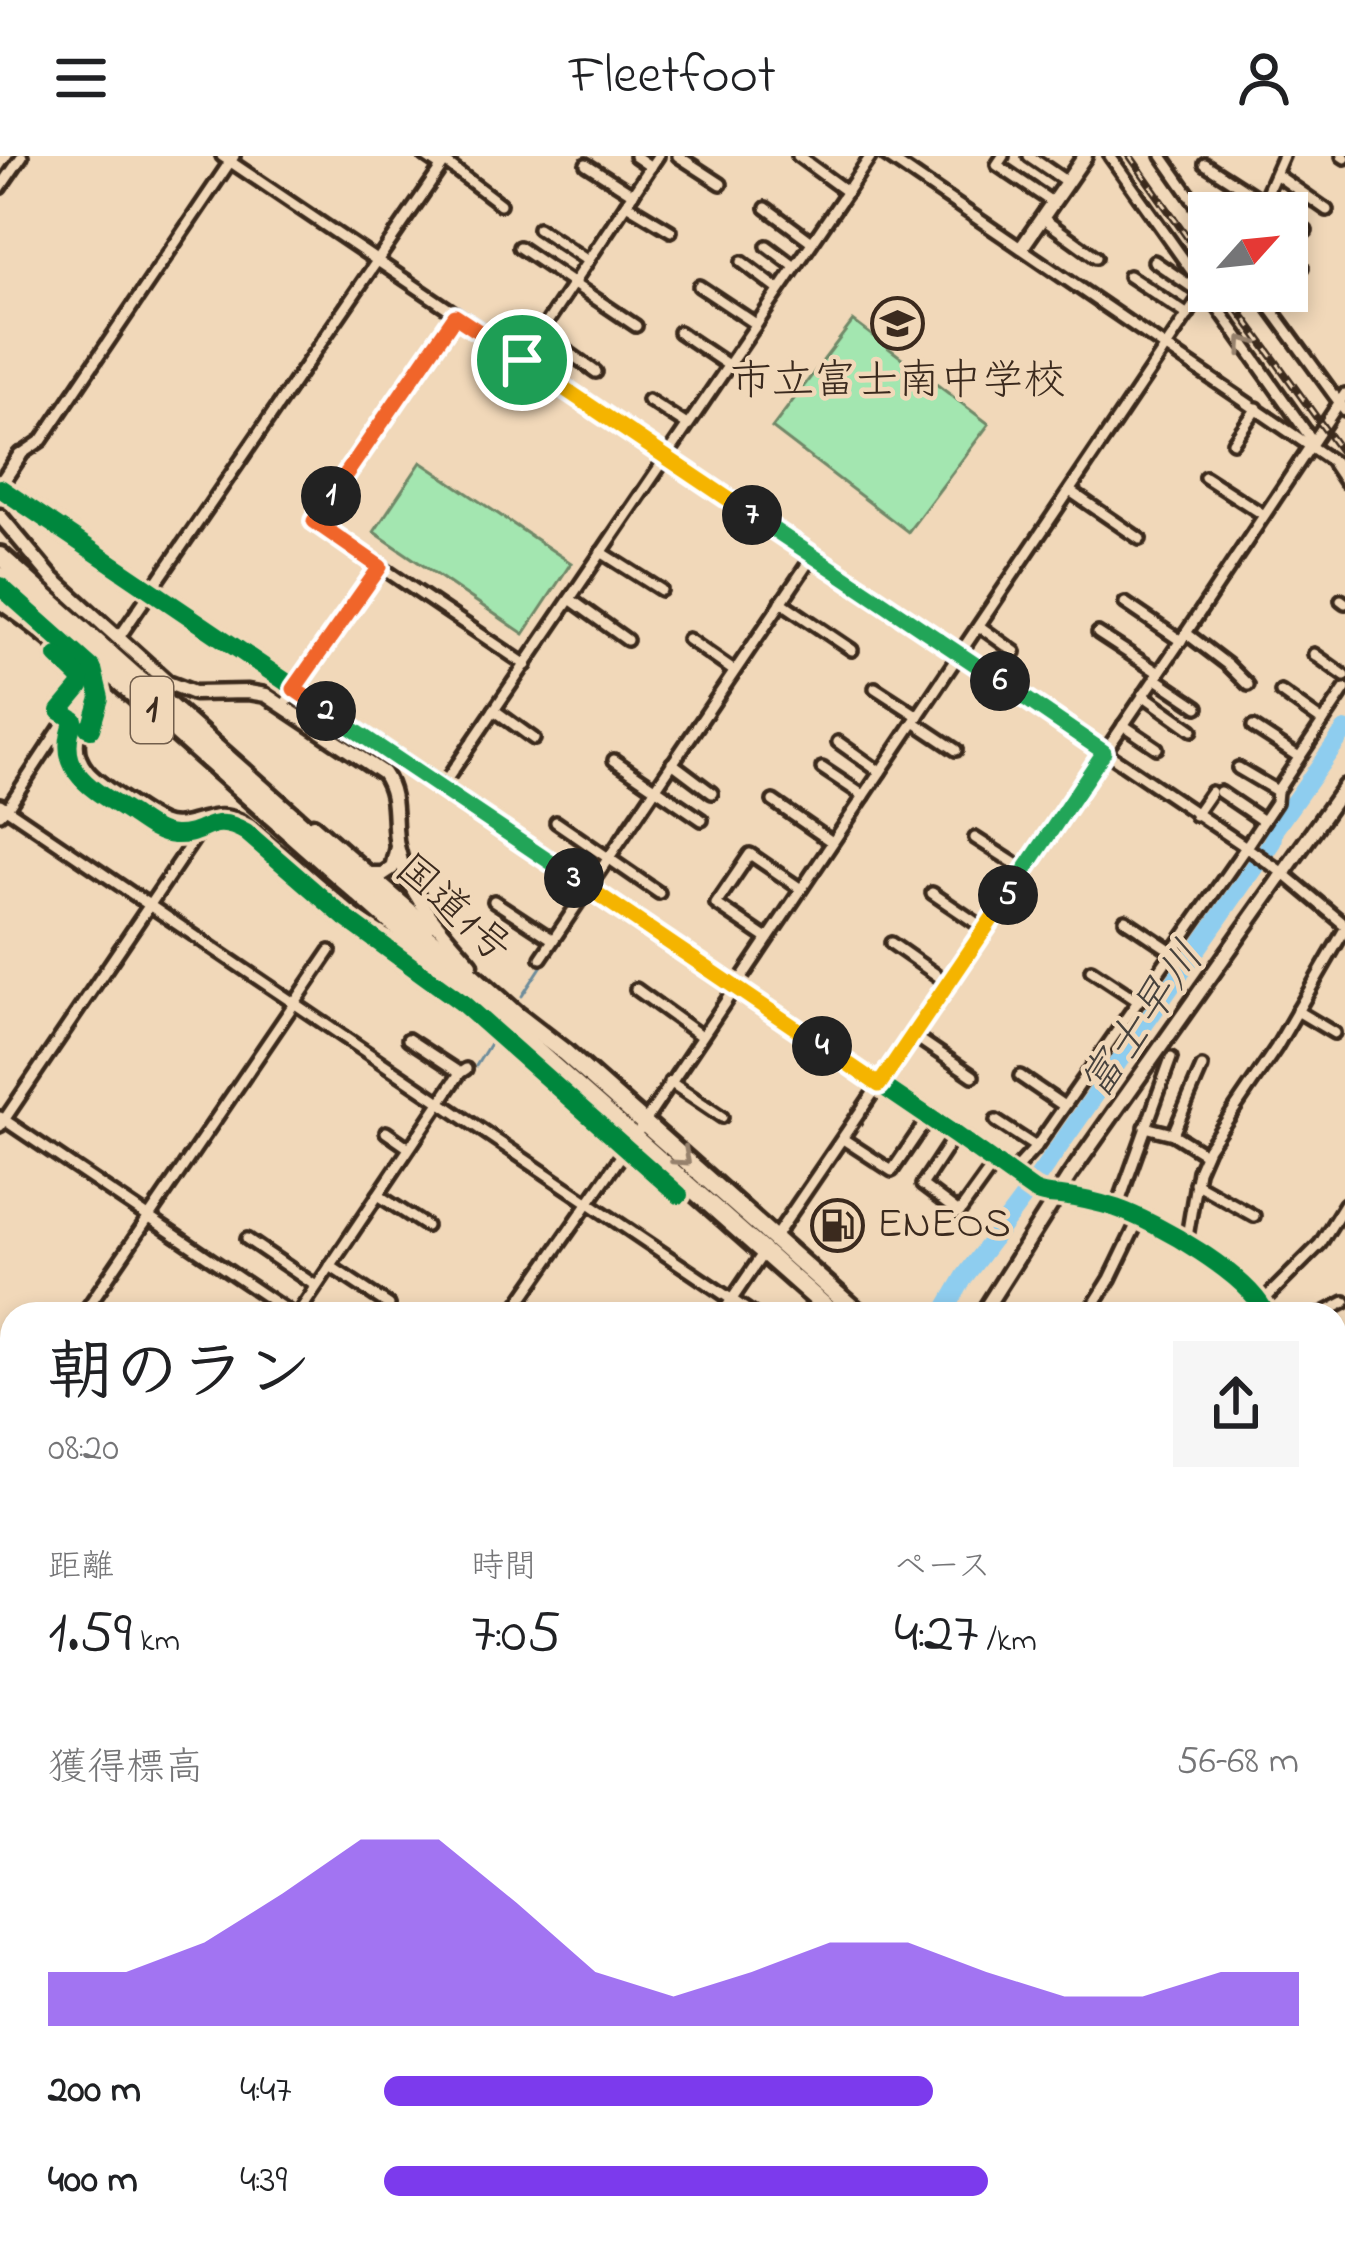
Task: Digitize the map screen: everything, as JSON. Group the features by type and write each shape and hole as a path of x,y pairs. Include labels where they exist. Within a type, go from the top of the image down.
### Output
{"highway":[{"name":"国道1号","path":"0,556 516,1015 564,1052 638,1130"},
{"name":"国道1号","path":"0,575 466,987 769,1246 843,1302"},
{"name":"国道1号","path":"769,1246 823,1302"}],"street":[{"path":"0,188 22,156"},
{"path":"425,156 445,162 500,204"},
{"path":"635,156 651,166"},
{"path":"522,360 658,156"},
{"path":"678,156 722,184"},
{"path":"799,156 847,192"},
{"path":"441,788 871,156"},
{"path":"886,156 1345,470"},
{"path":"1004,156 997,165 1052,202"},
{"path":"1029,156 1067,182"},
{"path":"1022,247 1085,156"},
{"path":"1110,156 1188,263"},
{"path":"1162,156 1188,193"},
{"path":"1269,192 1283,156"},
{"path":"1186,1243 1195,1183 1205,1154 1298,1011 1345,927 1247,848 455,316 229,158 41,440 20,454 0,487 1042,1195 1117,1208 1186,1243 1248,1286 1259,1302"},
{"path":"118,639 445,162"},
{"path":"586,164 671,231"},
{"path":"1205,164 1250,192"},
{"path":"1277,176 1327,210"},
{"path":"766,208 812,242"},
{"path":"1042,218 1096,256"},
{"path":"538,228 588,261"},
{"path":"767,246 795,267"},
{"path":"518,247 636,326"},
{"path":"1154,261 1188,279"},
{"path":"742,262 779,290"},
{"path":"1129,276 1188,315"},
{"path":"699,286 756,324"},
{"path":"519,1302 1190,312"},
{"path":"1222,312 1311,443"},
{"path":"730,1302 1343,402 1274,312"},
{"path":"455,316 314,521 526,664"},
{"path":"679,332 728,365"},
{"path":"541,333 596,372"},
{"path":"648,400 687,425"},
{"path":"1233,442 1256,408"},
{"path":"1330,460 1345,482"},
{"path":"1205,477 1264,515"},
{"path":"1070,491 1140,539"},
{"path":"0,516 52,578 157,675 194,693 260,693 383,773 392,790 397,846 416,897 472,964"},
{"path":"601,552 661,590"},
{"path":"541,958 812,557"},
{"path":"284,705 380,567"},
{"path":"570,599 627,640"},
{"path":"0,602 75,664 88,682 90,701 77,742 85,769 159,822 175,826 221,816 242,822 339,904 466,987"},
{"path":"781,602 852,650"},
{"path":"1125,603 1228,664 1248,685"},
{"path":"979,626 1015,652"},
{"path":"1099,633 1198,707"},
{"path":"688,639 734,671"},
{"path":"1314,653 1345,676"},
{"path":"875,688 956,750"},
{"path":"1014,1176 1247,848 1276,802 1277,790 1345,689"},
{"path":"1281,692 1323,722"},
{"path":"1144,695 1192,730"},
{"path":"90,701 69,710 2,809 736,1302"},
{"path":"494,710 535,739"},
{"path":"1123,725 1156,748"},
{"path":"1253,727 1299,758"},
{"path":"838,742 880,772"},
{"path":"614,760 702,820"},
{"path":"672,763 712,793"},
{"path":"822,768 863,796"},
{"path":"1238,768 1277,790"},
{"path":"990,1302 1278,870 1345,786"},
{"path":"1195,815 1216,792 1263,820"},
{"path":"268,793 328,836 564,1052"},
{"path":"773,801 832,842"},
{"path":"197,821 195,838 1,1121 277,1302"},
{"path":"556,822 659,893"},
{"path":"975,838 1025,870"},
{"path":"371,874 392,868 397,846"},
{"path":"766,938 716,904 750,854 801,889"},
{"path":"932,893 985,929"},
{"path":"494,901 552,939"},
{"path":"339,904 363,913 369,902"},
{"path":"1125,920 1172,952"},
{"path":"891,943 949,983"},
{"path":"91,1302 330,951"},
{"path":"1091,970 1138,1001"},
{"path":"636,989 701,1036"},
{"path":"1298,1011 1334,1034"},
{"path":"913,1035 974,1076"},
{"path":"304,1302 463,1071 408,1039"},
{"path":"1117,1208 1171,1058"},
{"path":"1173,1134 1202,1067"},
{"path":"1144,1069 1162,1080"},
{"path":"1019,1076 1064,1106"},
{"path":"670,1082 722,1117"},
{"path":"843,1139 892,1171 928,1118"},
{"path":"997,1120 1036,1148"},
{"path":"1145,1127 1173,1134 1205,1154"},
{"path":"386,1132 409,1148"},
{"path":"955,1135 922,1185 958,1213 995,1163"},
{"path":"1195,1183 1253,1216"},
{"path":"378,1195 426,1226"},
{"path":"1270,1302 1320,1244 1345,1204"},
{"path":"1096,1302 1139,1219"},
{"path":"248,1239 316,1286"},
{"path":"330,1266 384,1302"}],"green space":[{"path":"853,321 989,424 908,532 772,428"},
{"path":"421,462 571,563 524,634 374,532"}],"waterway":[{"name":"富士早川","path":"950,1302 1345,730"},
{"path":"522,996 543,964"},
{"path":"476,1066 494,1037"}],"railway":[{"path":"1130,156 1188,238"},
{"path":"1240,312 1345,457"}],"cycle path":[{"path":"0,488 1034,1191 1134,1215 1222,1267 1258,1302"},
{"path":"0,586 93,669 100,698 88,728"},
{"path":"57,656 81,679 60,711 74,720 69,753 73,766 91,787 162,833 185,835 216,824 246,832 344,917 461,1002 679,1195"}],"place":[{"name":"市立富士南中学校","path":"898,323"},
{"name":"ENEOS","path":"838,1225"}],"route":[{"path":"455,316 522,360 1104,752 879,1085 294,689 380,567 314,521 384,418 455,316"}]}
